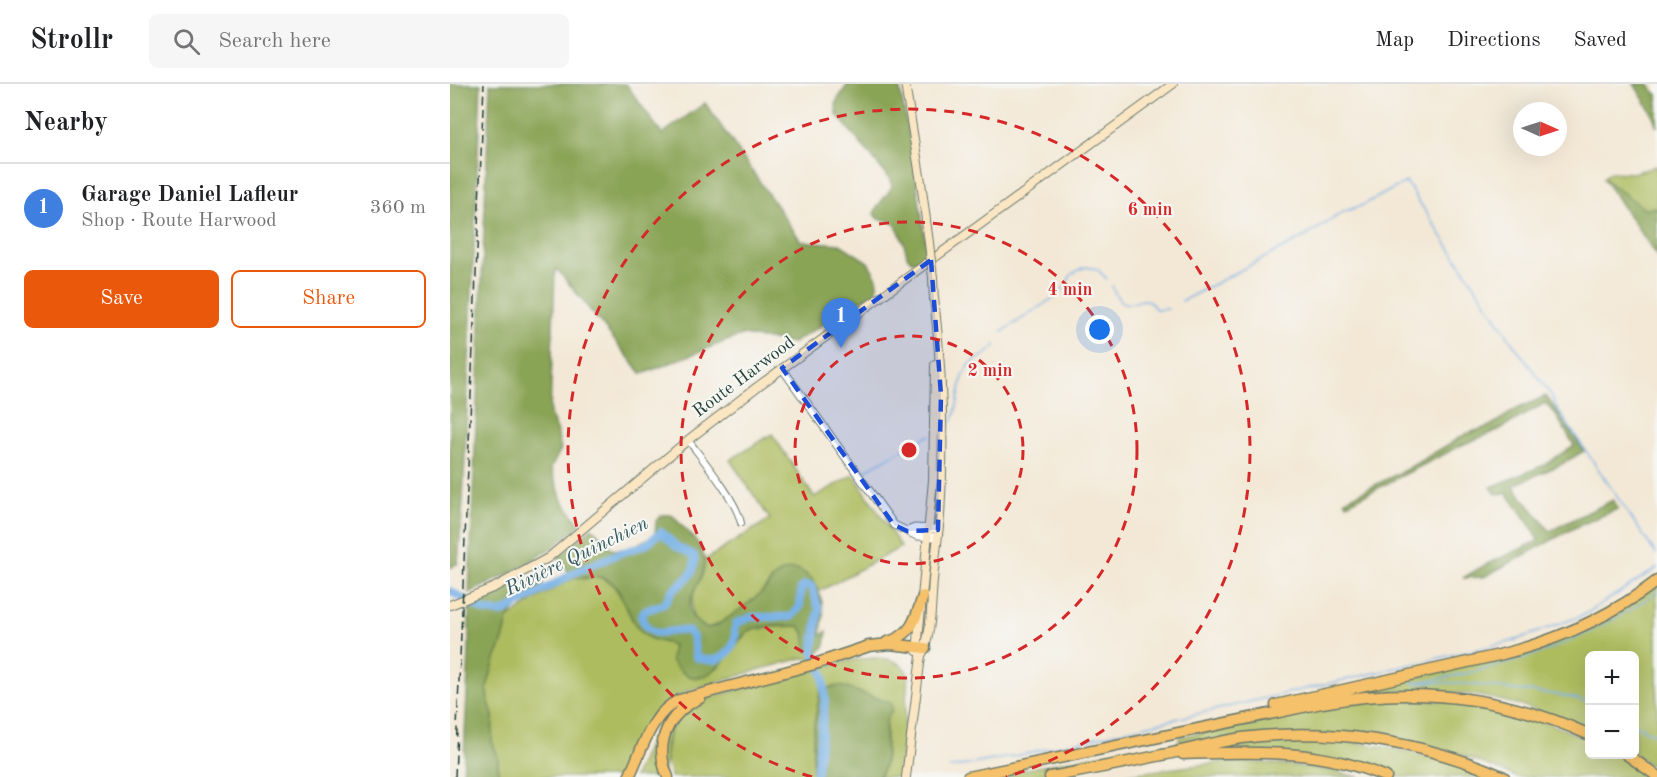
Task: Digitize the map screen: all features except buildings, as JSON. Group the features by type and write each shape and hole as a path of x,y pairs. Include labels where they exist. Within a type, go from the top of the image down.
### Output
{"highway":[{"path":"968,777 1517,651 1595,620 1626,603 1657,581"},
{"path":"629,777 654,723 668,706 687,697 818,663 861,648 895,640 908,631 915,620 923,596"},
{"path":"876,645 920,651"},
{"path":"845,655 896,650 920,651"},
{"path":"668,777 662,748 670,721 689,704 732,686"},
{"path":"1104,747 1341,700 1402,694 1456,696 1497,703 1545,717 1585,733"},
{"path":"1050,777 1208,744 1243,738 1293,735 1327,735 1367,739 1410,747 1456,759 1504,777"},
{"path":"1164,755 1290,753 1337,761 1386,777"},
{"path":"1633,759 1657,776"}],"main road":[{"path":"905,84 920,171 933,278 935,435 934,533 906,776"},
{"name":"Route Harwood","path":"454,604 512,579 548,558 688,440 782,368 1173,84"},
{"path":"920,651 923,596 934,533"}],"street":[{"path":"782,368 890,520 899,528 907,531 915,528 934,533"},
{"path":"688,440 736,510 741,523"}],"highlighted area":[{"path":"931,260 941,395 938,530 907,531 894,525 782,368"}],"green space":[{"path":"450,84 481,84 463,501 458,563 450,568"},
{"path":"490,84 626,84 662,134 705,103 801,241 840,244 868,262 877,278 877,291 793,343 742,335 642,374 557,269 555,272 550,414 561,449 551,468 562,500 580,525 527,564 469,593"},
{"path":"848,84 899,84 926,245 927,256 919,261 911,261 907,256 898,228 890,221 878,219 874,214 892,186 889,178 837,115 836,102"},
{"path":"1634,84 1649,84 1657,95 1657,127 1652,113"},
{"path":"1657,166 1657,209 1653,207 1646,210 1603,178 1610,172 1633,173"},
{"path":"1603,178 1646,210 1653,207 1657,209 1657,256"},
{"path":"1546,396 1584,451 1562,464 1514,485 1518,492 1550,531 1613,500 1618,509 1574,528 1484,577 1463,578 1485,565 1538,541 1534,531 1507,493 1496,494 1491,487 1544,465 1574,445 1554,412 1545,403 1497,431 1464,444 1347,504 1345,500 1407,469 1466,434 1490,426 1517,409"},
{"path":"772,434 814,497 854,475 901,547 818,592 811,578 772,580 742,609 724,621 706,628 694,619 692,611 693,597 705,560 770,519 730,460"},
{"path":"661,515 674,517 690,533 703,553 704,567 690,603 690,612 695,620 706,628 715,627 759,595 778,574 797,570 810,578 822,602 821,635 827,631 825,646 819,652 807,651 804,632 799,626 758,627 748,631 713,671 699,677 692,677 678,669 671,660 673,645 652,639 640,630 634,623 618,590 612,584 599,577 574,578 557,557 592,528 613,550 630,548 655,535 656,521"},
{"path":"538,575 542,576 543,584 522,600 508,619 487,687 487,696 493,715 492,741 498,757 498,777 463,777 469,612 473,600"},
{"path":"597,577 613,586 633,621 646,636 673,645 674,651 717,668 748,631 771,627 799,626 804,632 807,650 810,651 813,659 802,658 761,669 685,692 666,703 648,722 622,777 498,777 498,757 492,741 493,715 487,696 487,687 508,619 565,582 574,578"},
{"path":"1657,585 1657,770 1639,757 1639,651 1585,651 1585,728 1525,706 1463,694 1400,691 1332,697 1521,652"},
{"path":"874,658 898,663 908,675 900,777 878,777 882,772 886,757 887,715 831,687 826,689 822,667"},
{"path":"817,669 821,689 813,731 813,777 671,777 665,756 665,744 671,728 688,710 710,697"},
{"path":"841,686 891,703 892,711 888,717 885,734 885,762 878,777 856,775 821,777 813,771 814,726 820,692"},
{"path":"1371,699 1458,701 1527,715 1585,737 1585,759 1624,759 1652,777 1516,777 1462,755 1379,735 1178,742 1180,737"},
{"path":"686,700 672,715 663,777 634,777 660,719"},
{"path":"1282,739 1338,741 1390,748 1440,760 1493,777 1394,777 1370,767 1208,751 1223,745"},
{"path":"1133,748 1134,755 1030,777 986,777"},
{"path":"1226,762 1293,765 1359,777 1113,777"}],"waterway":[{"path":"1182,301 1308,235 1343,212 1363,205 1406,182 1514,345 1552,396 1556,407 1656,554"},
{"path":"1002,332 1053,298 1065,287 1071,275 1080,269 1086,267 1097,269 1107,279"},
{"path":"1112,286 1123,303 1131,304 1144,300 1151,303 1156,310 1168,309"},
{"path":"952,422 965,371 995,345"},
{"path":"862,472 930,435"},
{"name":"Rivière Quinchien","path":"450,591 484,611 502,613 578,571 645,545 661,532 677,547 694,555 694,567 689,576 672,591 664,604 644,611 641,616 645,625 655,632 688,631 693,637 696,657 715,660 730,651 735,638 736,623 752,617 791,617 800,607 801,588 805,585 811,586 819,609 813,651 823,675 825,699 816,777"},
{"path":"950,768 1015,756 1513,641 1584,615 1657,568"},
{"path":"1585,701 1558,695 1469,684 1412,683 1478,671 1571,641 1629,611 1657,592"},
{"path":"450,612 475,607"},
{"path":"1639,727 1657,736"}],"railway":[{"path":"455,777 484,84"}],"place":[{"name":"Garage Daniel Lafleur","path":"841,348"}]}
